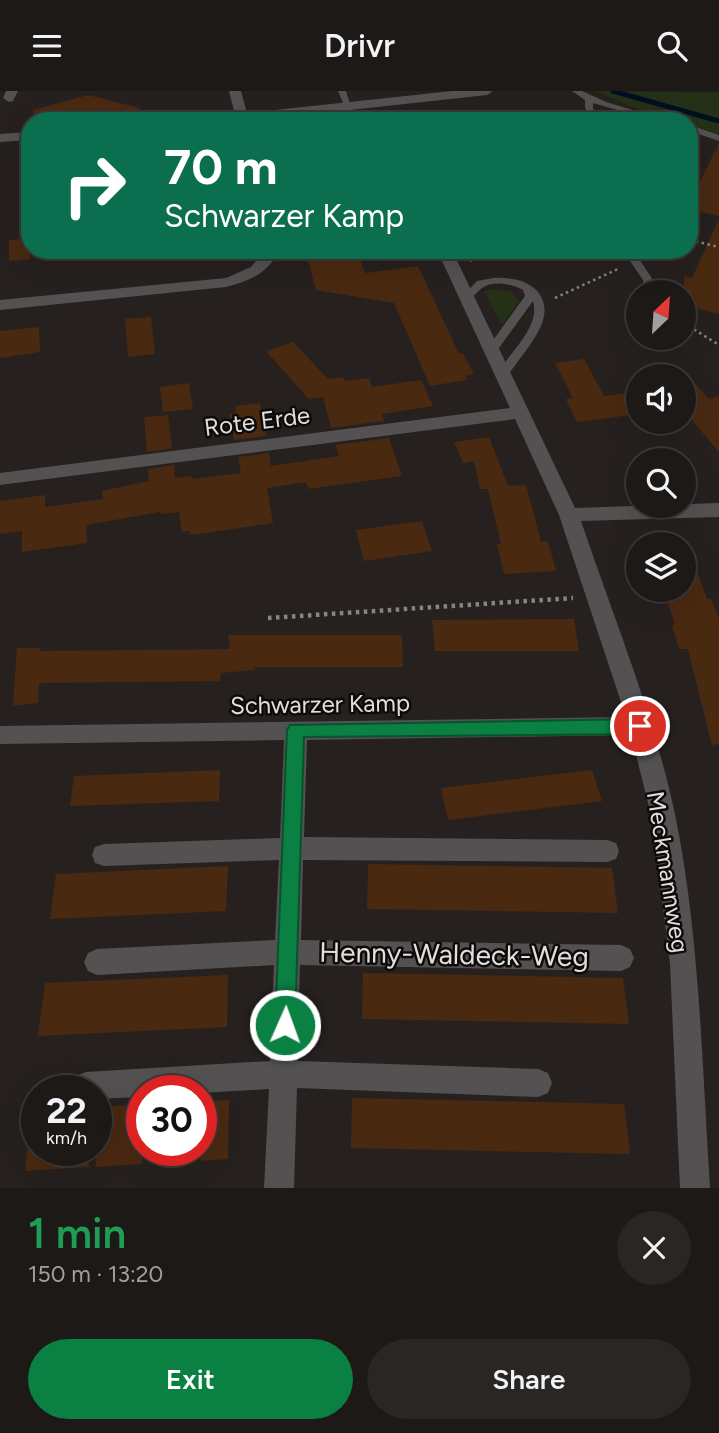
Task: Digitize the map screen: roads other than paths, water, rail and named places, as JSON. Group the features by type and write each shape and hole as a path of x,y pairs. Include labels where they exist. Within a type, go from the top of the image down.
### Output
{"street":[{"path":"235,91 241,112"},
{"path":"310,112 486,91"},
{"path":"368,105 372,112"},
{"path":"0,138 21,137"},
{"path":"0,306 217,284 251,274 268,259"},
{"name":"Meckmannweg","path":"449,259 569,515 640,726 664,818 683,964 695,1188"},
{"name":"Rote Erde","path":"0,479 519,413"},
{"path":"569,515 718,512"},
{"name":"Schwarzer Kamp","path":"0,735 640,726"},
{"name":"Henny-Waldeck-Weg","path":"279,1188 296,730"},
{"path":"104,855 351,846 607,851"},
{"name":"Henny-Waldeck-Weg","path":"97,962 288,952 621,958"},
{"path":"112,1085 283,1075 538,1083"}],"lane":[{"path":"342,91 349,108"},
{"path":"576,91 589,100 638,112"},
{"path":"589,100 591,112"},
{"path":"698,131 719,138"},
{"path":"635,261 648,280"},
{"path":"468,296 481,283 510,281 528,288 541,304 543,313 508,362 503,374"},
{"path":"492,350 528,301 528,288"}],"waterway":[{"path":"613,91 687,112"},
{"path":"698,115 719,121"}]}
